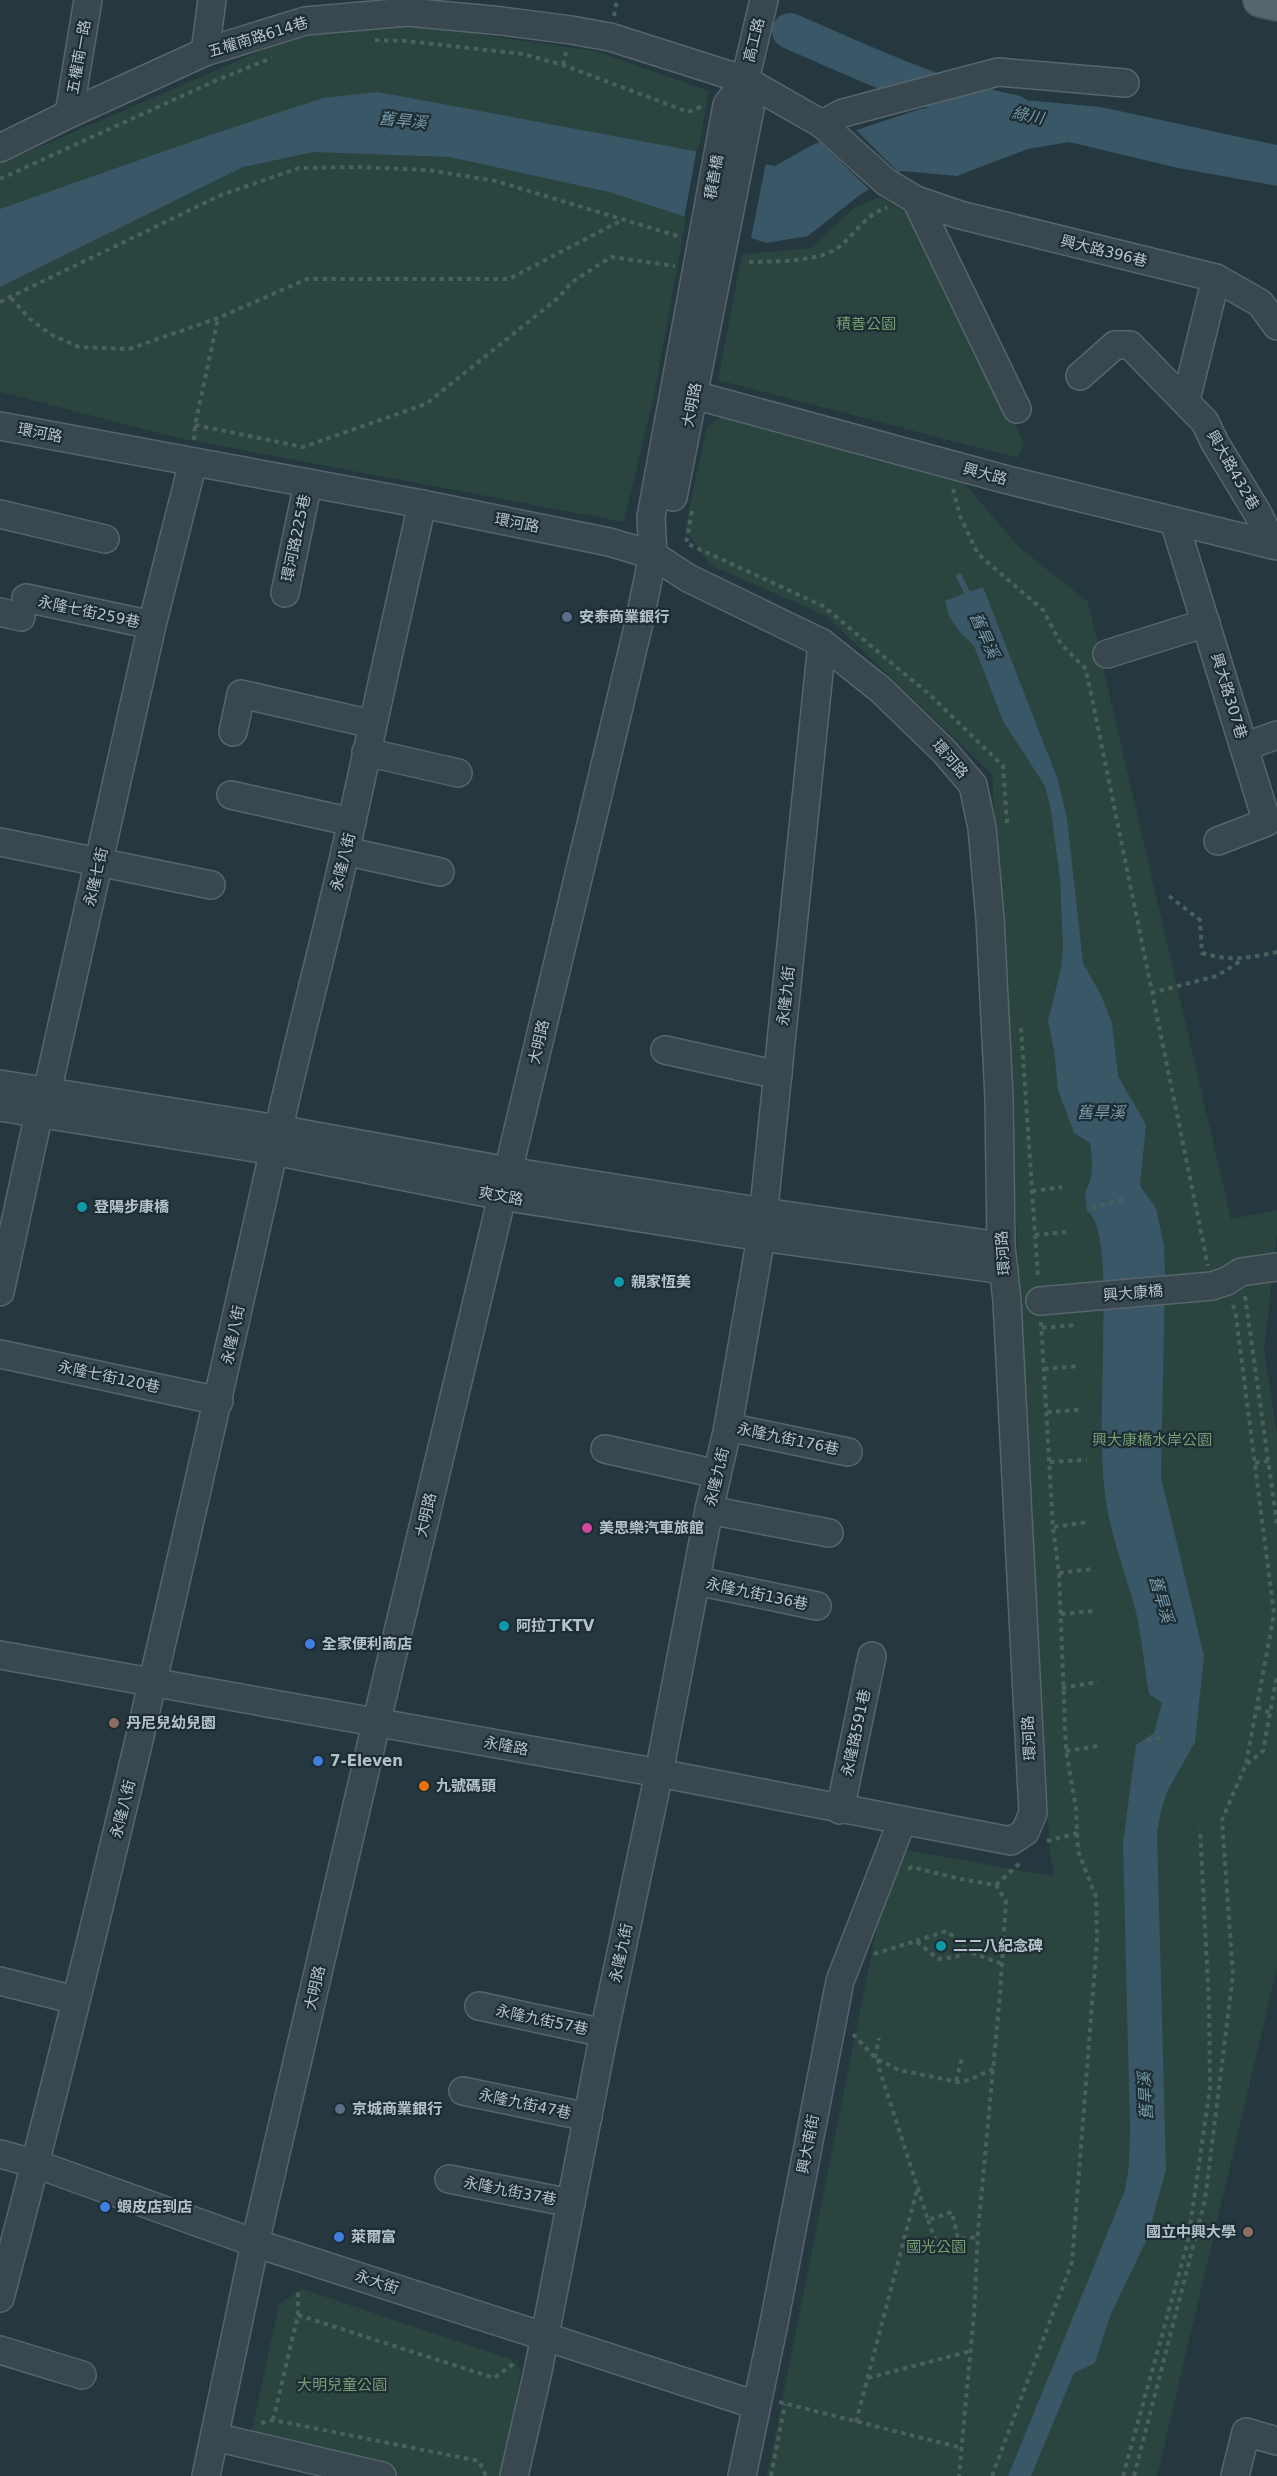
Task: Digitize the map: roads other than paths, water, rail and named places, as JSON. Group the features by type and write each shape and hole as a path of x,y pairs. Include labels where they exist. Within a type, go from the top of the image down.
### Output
{"main road":[{"path":"1260,0 1277,4"}],"street":[{"name":"五權南一路","path":"69,114 88,0"},
{"path":"205,52 212,0"},
{"name":"高工路","path":"729,106 744,80 764,0"},
{"name":"五權南路614巷","path":"0,148 205,52 306,11 409,6 503,10 610,37 744,80 822,124"},
{"path":"822,124 843,113 998,72 1125,83"},
{"name":"積善橋","path":"701,252 729,106"},
{"name":"興大路396巷","path":"822,124 886,182 916,200 960,215 1216,278 1260,303 1277,326"},
{"path":"916,200 1017,409"},
{"name":"大明路","path":"653,555 665,538 694,395 701,252"},
{"name":"大明路","path":"206,2476 255,2242 376,1724 639,623 653,555 651,517 701,252"},
{"path":"1186,400 1216,278"},
{"name":"興大路432巷","path":"1080,376 1115,345 1130,345 1205,422 1275,545"},
{"name":"興大路","path":"694,395 1008,480 1275,545"},
{"name":"環河路","path":"0,426 422,504 609,542 653,555 688,578 822,643 904,711 944,750 973,785 982,828 990,919 999,1098 1003,1258 1033,1814 1025,1832 1011,1841"},
{"name":"永隆七街","path":"0,1292 152,625 193,462"},
{"name":"環河路225巷","path":"285,593 308,483"},
{"name":"永隆八街","path":"1,2293 36,2164 154,1682 276,1140 352,822 422,504"},
{"path":"0,514 105,538"},
{"name":"興大路307巷","path":"1174,521 1267,822 1218,842"},
{"name":"永隆七街259巷","path":"15,609 152,625"},
{"path":"1107,654 1206,623"},
{"name":"永隆九街","path":"514,2476 545,2336 604,2033 659,1773 709,1510 728,1427 762,1225 822,643"},
{"path":"233,732 241,694 372,724"},
{"path":"1244,747 1277,735"},
{"path":"366,752 458,773"},
{"path":"231,795 352,822"},
{"path":"0,842 211,885"},
{"path":"345,851 441,872"},
{"path":"664,1050 778,1075"},
{"name":"爽文路","path":"0,1084 43,1102 276,1140 505,1184 762,1225 1003,1258"},
{"name":"爽文路","path":"0,1107 43,1102"},
{"name":"興大康橋","path":"1041,1315 1226,1280 1277,1267"},
{"name":"永隆七街120巷","path":"0,1354 219,1401"},
{"name":"永隆九街176巷","path":"728,1427 848,1452"},
{"path":"605,1449 717,1474"},
{"path":"709,1510 829,1533"},
{"name":"永隆九街136巷","path":"697,1581 817,1606"},
{"name":"永隆路","path":"0,1655 659,1773 840,1810 1011,1841"},
{"name":"永隆路591巷","path":"840,1810 872,1656"},
{"name":"興大南街","path":"742,2476 764,2403 774,2328 840,1981 902,1821"},
{"path":"0,1981 75,2000"},
{"name":"永隆九街57巷","path":"479,2006 604,2033"},
{"name":"永隆九街47巷","path":"462,2091 588,2117"},
{"name":"永大街","path":"0,2154 36,2164 255,2242 545,2336 764,2403"},
{"name":"永隆九街37巷","path":"449,2179 571,2203"},
{"path":"0,2350 82,2375"},
{"path":"1235,2476 1246,2432 1277,2441"},
{"path":"215,2437 382,2476"}],"water":[{"name":"舊旱溪","path":"378,92 775,166 814,144 917,110 982,96 1101,107 1277,145 1277,186 1178,168 1069,142 1028,149 957,176 901,171 861,194 808,236 766,243 609,192 449,157 314,152 243,167 0,287 0,209 323,98"},
{"name":"舊旱溪","path":"983,587 1058,780 1067,819 1083,963 1101,995 1112,1023 1118,1076 1146,1125 1140,1186 1156,1208 1164,1246 1161,1477 1204,1656 1195,1742 1168,1790 1157,1832 1166,2170 1147,2239 1110,2316 1095,2363 1074,2373 1031,2476 1008,2476 1125,2190 1129,2165 1130,2128 1123,1843 1136,1745 1154,1733 1162,1703 1149,1694 1135,1608 1114,1537 1105,1494 1102,1438 1104,1314 1102,1253 1094,1220 1087,1211 1085,1192 1091,1175 1091,1149 1090,1143 1074,1133 1058,1090 1048,1021 1061,968 1063,946 1060,879 1051,810 1045,786 1003,721 974,646 959,631 949,616 945,601"}],"waterway":[{"name":"綠川","path":"790,31 928,89 1014,113"},
{"name":"舊旱溪","path":"959,576 970,599"}],"place":[{"name":"安泰商業銀行","path":"567,617"},
{"name":"登陽步康橋","path":"82,1207"},
{"name":"親家恆美","path":"619,1282"},
{"name":"美思樂汽車旅館","path":"587,1528"},
{"name":"阿拉丁KTV","path":"504,1626"},
{"name":"全家便利商店","path":"310,1644"},
{"name":"丹尼兒幼兒園","path":"114,1723"},
{"name":"7-Eleven","path":"318,1761"},
{"name":"九號碼頭","path":"424,1786"},
{"name":"二二八紀念碑","path":"941,1946"},
{"name":"京城商業銀行","path":"340,2109"},
{"name":"蝦皮店到店","path":"105,2207"},
{"name":"國立中興大學","path":"1248,2232"},
{"name":"萊爾富","path":"339,2237"}],"park label":[{"name":"積善公園","path":"866,324"},
{"name":"興大康橋水岸公園","path":"1152,1440"},
{"name":"國光公園","path":"936,2247"},
{"name":"大明兒童公園","path":"342,2385"}]}
